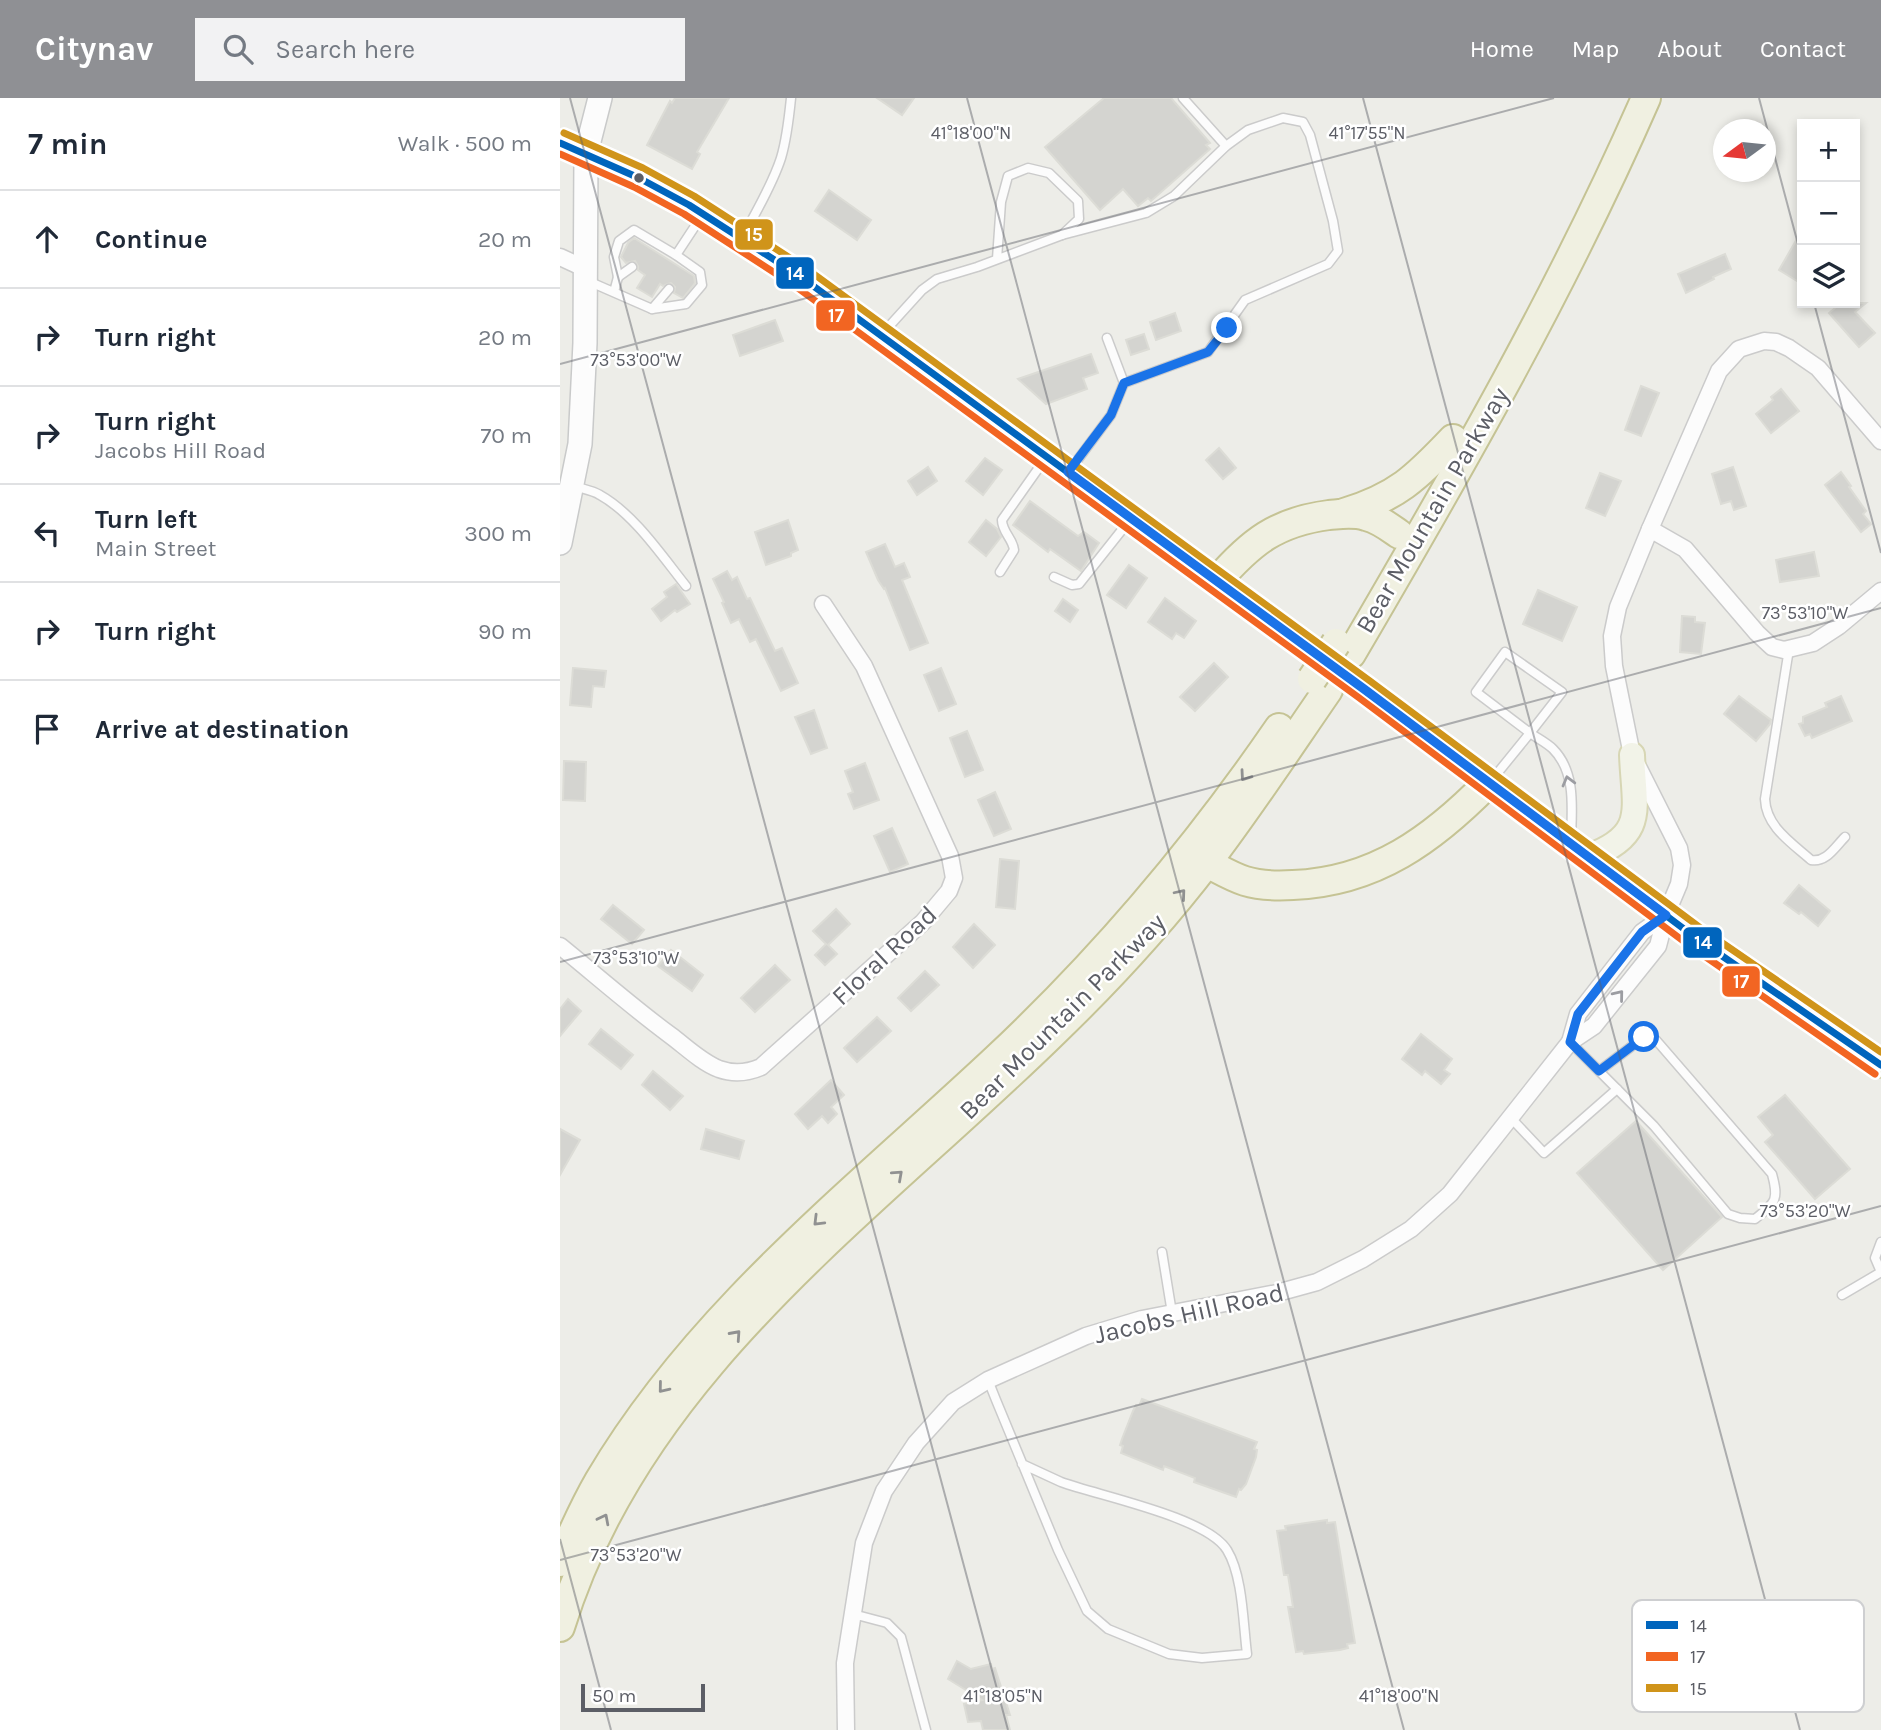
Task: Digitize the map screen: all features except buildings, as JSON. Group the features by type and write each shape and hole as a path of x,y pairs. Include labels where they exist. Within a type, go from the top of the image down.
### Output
{"highway":[{"name":"Bear Mountain Parkway","path":"1343,648 1399,534 1453,439 1574,208 1625,98"},
{"name":"Bear Mountain Parkway","path":"560,1628 583,1562 620,1489 670,1415 721,1352 812,1256 1063,1023 1144,937 1207,863 1253,800 1343,648 1422,532 1536,326 1646,98"},
{"path":"1342,514 1397,492 1423,471 1453,439"},
{"path":"1217,581 1248,548 1273,530 1302,520 1354,513 1375,519 1399,534"},
{"name":"Bear Mountain Parkway","path":"560,1562 598,1482 623,1442 699,1345 826,1213 994,1062 1096,960 1190,850 1252,766 1320,685"},
{"path":"1207,863 1239,879 1262,885 1308,884 1352,875 1384,864 1411,849 1451,819 1488,783"}],"main road":[{"path":"560,143 639,178 743,237 1217,581 1706,945 1881,1065"},
{"path":"1579,850 1617,844 1631,826 1634,816 1632,755"}],"street":[{"path":"561,535 580,444 585,343 586,153 600,98"},
{"path":"560,257 585,274"},
{"name":"Jacobs Hill Road","path":"846,1730 845,1663 864,1544 884,1491 916,1443 953,1402 988,1380 1086,1336 1142,1319 1277,1293 1317,1282 1363,1259 1411,1229 1450,1194 1570,1042 1594,1026 1658,946 1666,915 1679,884 1682,865 1679,848 1632,755 1614,666 1612,636 1618,607 1719,371 1740,349 1763,341 1776,342 1818,368 1881,441"},
{"path":"1650,529 1685,549 1772,647 1789,649 1813,643 1881,592"},
{"name":"Floral Road","path":"560,946 620,998 691,1051 717,1068 733,1073 751,1071 761,1067 923,922 949,891 954,878 950,856 864,666 823,604"}],"lane":[{"path":"743,237 781,157 792,98"},
{"path":"1183,98 1226,146"},
{"path":"881,335 922,290 937,279 1062,235 1146,213 1174,197 1226,146 1248,130 1283,118 1303,122 1310,135 1333,221 1338,251 1328,264 1245,300 1208,352 1124,383"},
{"path":"997,260 1001,202 1007,176 1028,168 1049,173 1078,201 1079,219 1062,235"},
{"path":"676,255 703,214"},
{"path":"585,274 614,292 652,309 686,304 702,285 700,272 684,265 676,255 647,242 634,230 619,241 614,257 618,277 614,292"},
{"path":"618,277 632,267"},
{"path":"652,309 669,289"},
{"path":"1068,472 1111,415 1124,383 1108,338"},
{"path":"1000,572 1014,550 1013,543 1002,526 1002,520 1047,457"},
{"path":"573,486 597,493 614,504 652,543 686,586"},
{"path":"1054,577 1072,585 1079,584 1131,518"},
{"path":"1789,649 1765,810 1771,823 1811,860 1824,859 1845,836"},
{"path":"1488,783 1530,733 1562,692 1540,677 1520,668 1505,652 1476,692 1512,715 1530,733 1553,749 1567,773 1579,850"},
{"path":"1534,685 1540,677"},
{"path":"1570,1042 1599,1071 1654,1126 1728,1214 1755,1219 1772,1205 1778,1193 1772,1174 1656,1040 1644,1037 1599,1071"},
{"path":"1511,1118 1544,1153 1617,1089"},
{"path":"1843,1295 1881,1272 1875,1258 1881,1242"},
{"path":"1162,1252 1172,1313"},
{"path":"988,1380 1022,1464 1058,1550 1087,1611 1108,1629 1169,1654 1202,1658 1247,1654 1236,1570 1226,1548 1214,1536 1184,1521 1061,1482 1022,1464"},
{"path":"853,1614 887,1623 901,1637 926,1730"}],"transit line":[{"name":"15","path":"564,133 643,168 694,196 807,269 1370,681 1702,929 1881,1052"},
{"name":"14","path":"560,143 639,178 689,205 801,277 1364,689 1696,938 1881,1065"},
{"name":"17","path":"560,154 634,187 684,214 795,286 1358,697 1690,946 1875,1074"}],"route":[{"path":"1227,328 1208,352 1124,383 1111,415 1068,472 1666,915 1642,932 1578,1014 1570,1042 1599,1071 1644,1037"}]}
